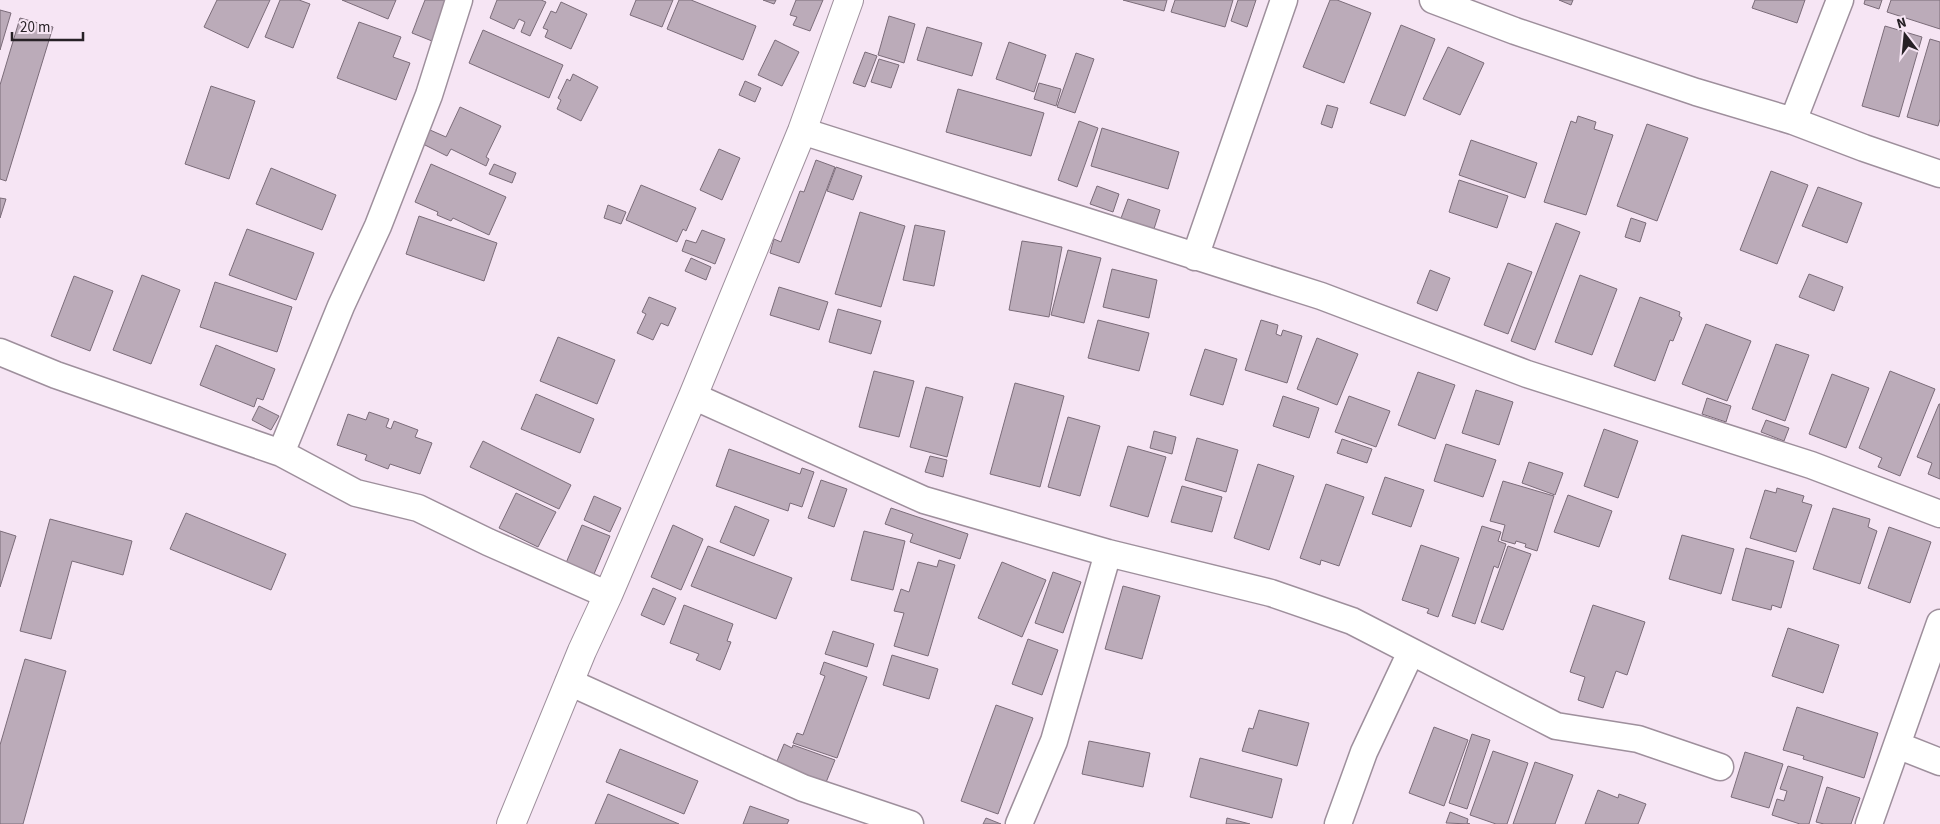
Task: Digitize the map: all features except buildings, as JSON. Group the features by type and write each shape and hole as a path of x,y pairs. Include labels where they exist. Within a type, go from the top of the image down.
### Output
{"street":[{"path":"281,454 341,306 378,226 429,95 459,0"},
{"path":"511,824 582,651 693,396 802,131 849,0"},
{"path":"1195,257 1284,0"},
{"path":"1433,0 1524,34 1696,92 1793,121 1940,174"},
{"path":"1793,121 1840,0"},
{"path":"802,131 1321,296 1528,374 1811,465 1940,514"},
{"path":"0,352 56,375 281,454 356,493 418,508 488,542 608,595"},
{"path":"693,396 924,500 1108,553 1271,592 1352,621 1556,726 1638,740 1720,767"},
{"path":"1020,824 1054,741 1108,553"},
{"path":"1869,824 1940,623"},
{"path":"1338,824 1364,752 1411,652"},
{"path":"569,682 803,788 910,824"},
{"path":"1898,745 1940,762"}]}
